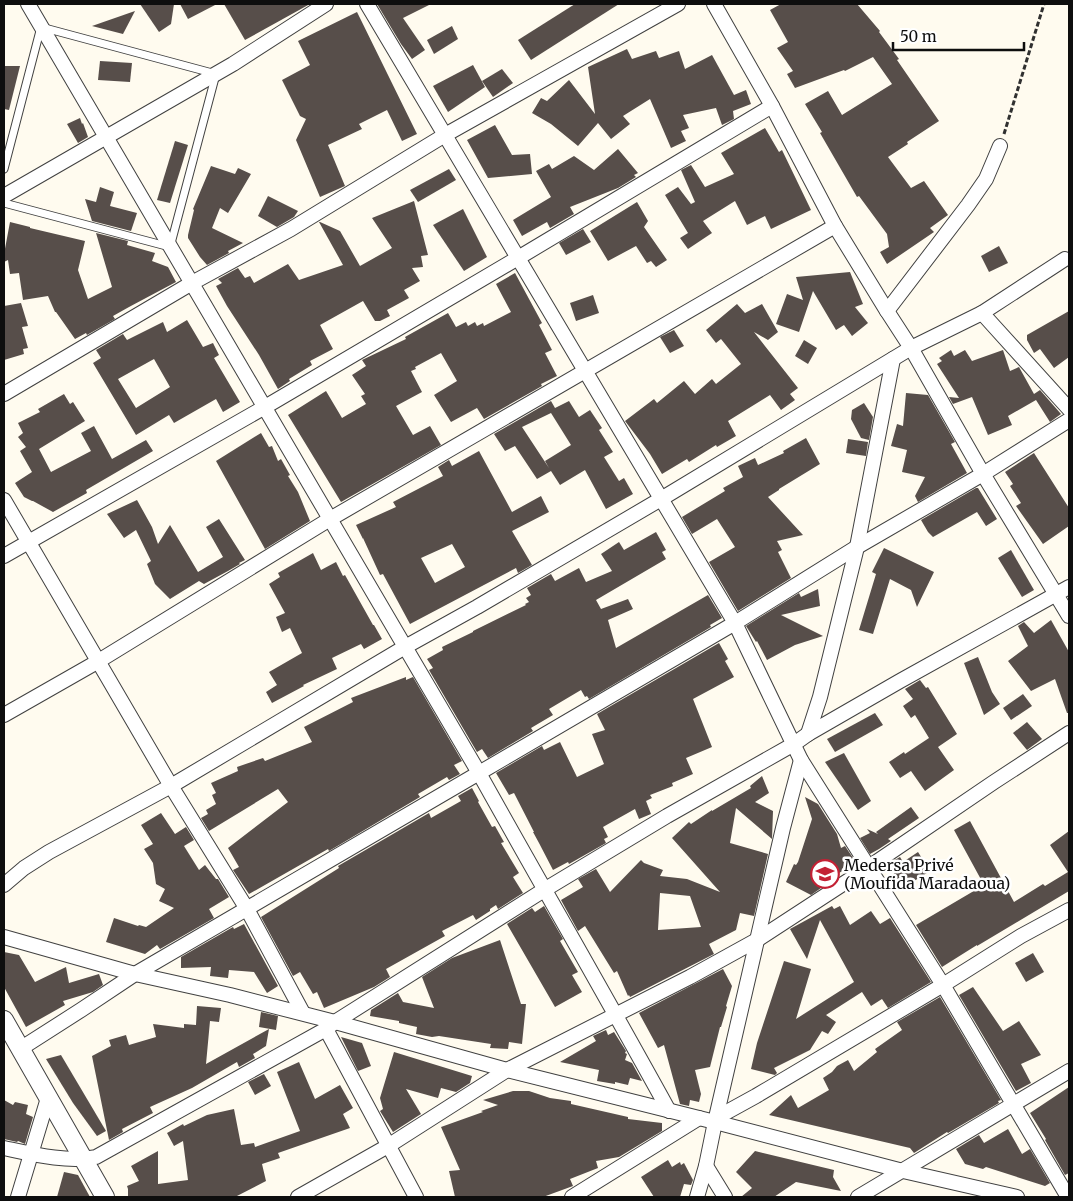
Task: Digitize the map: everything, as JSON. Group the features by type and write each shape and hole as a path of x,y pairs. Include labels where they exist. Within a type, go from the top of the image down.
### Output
{"street":[{"path":"28,4 479,774 669,1111"},
{"path":"4,196 233,64 326,4"},
{"path":"368,4 734,623 801,760 943,985 1068,1197"},
{"path":"4,394 192,283 291,229 445,135 678,4"},
{"path":"714,4 772,106 835,226 911,348 983,474 1069,616"},
{"path":"4,556 265,407 772,106"},
{"path":"887,311 968,205 986,178 1000,146"},
{"path":"4,715 97,662 330,519 835,226"},
{"path":"4,885 24,868 48,852 170,786 405,647 477,607 661,499 911,348 982,313 1065,259"},
{"path":"982,313 1069,410"},
{"path":"808,734 820,697 857,547 893,359"},
{"path":"20,1049 135,974 734,623 857,547 983,474 1069,420"},
{"path":"4,500 170,786 247,909 302,1013"},
{"path":"4,1148 31,1154 84,1160 104,1153 330,1025 544,890 667,816 900,681 1069,587"},
{"path":"298,1197 388,1146 507,1070 690,977 758,940 1069,733"},
{"path":"697,1197 706,1166 783,828 801,760"},
{"path":"716,1120 943,985 1021,936 1069,910"},
{"path":"4,938 135,974 302,1013 330,1025 669,1111 716,1120 903,1171 1017,1197"},
{"path":"4,1020 105,1197"},
{"path":"330,1025 388,1146 416,1197"},
{"path":"858,1197 1069,1071"},
{"path":"18,1197 48,1098"},
{"path":"572,1197 699,1118"},
{"path":"706,1166 725,1197"}],"lane":[{"path":"4,169 41,27 216,74 170,247 4,203"}],"path":[{"path":"1000,146 1044,4"}],"building":[{"path":"140,4 174,4 171,24 159,32"},
{"path":"180,4 217,4 188,19"},
{"path":"224,4 310,4 245,40"},
{"path":"377,4 431,4 403,18 425,50 412,59"},
{"path":"575,4 619,4 531,60 518,40"},
{"path":"781,4 857,4 880,31 899,59 897,60 939,121 888,157 911,188 924,181 948,215 930,228 934,232 887,264 880,252 889,247 887,234 859,196 857,197 805,104 828,91 842,115 892,84 873,57 845,71 795,88 787,74 793,71 777,48 788,42 770,10"},
{"path":"135,11 123,34 92,26"},
{"path":"357,12 417,134 402,141 387,110 359,124 362,129 328,145 345,186 320,197 296,140 306,119 300,116 282,80 310,65 298,41"},
{"path":"452,26 458,39 434,54 427,40"},
{"path":"627,49 632,59 656,51 659,58 679,51 685,69 712,55 734,95 746,90 751,104 733,111 734,119 722,125 716,108 683,115 689,128 681,131 686,141 671,148 650,99 623,116 630,124 611,139 598,123 578,146 551,124 532,113 541,98 547,101 569,80 595,114 588,67"},
{"path":"100,61 132,63 130,82 98,80"},
{"path":"473,65 485,87 448,112 433,86"},
{"path":"4,66 20,66 9,110 4,109"},
{"path":"502,69 513,83 493,97 482,81"},
{"path":"80,118 88,137 78,143 67,124"},
{"path":"495,125 512,155 530,154 532,174 488,178 467,140"},
{"path":"765,128 779,152 782,150 811,210 771,229 765,216 747,225 735,201 703,221 712,233 688,249 680,238 688,233 665,195 678,187 691,204 695,202 681,170 691,165 705,187 734,174 721,153"},
{"path":"175,141 188,145 170,203 157,200"},
{"path":"618,149 638,173 634,175 636,177 618,188 570,207 574,214 550,228 547,222 522,236 513,220 551,197 536,171 549,164 552,169 574,156 594,170"},
{"path":"211,166 235,174 238,168 251,174 228,213 220,208 212,228 243,243 207,265 200,257 188,235 193,209"},
{"path":"449,169 456,180 418,202 410,190"},
{"path":"100,187 114,192 110,206 137,213 131,231 92,221 85,199 96,202"},
{"path":"268,196 298,211 294,217 277,227 258,216"},
{"path":"414,201 428,255 421,256 423,267 412,268 420,281 404,290 409,298 387,310 390,316 380,321 375,321 363,301 320,325 333,349 310,361 312,365 289,379 290,381 278,389 216,286 222,283 218,279 238,268 245,278 250,276 254,283 288,264 299,280 343,265 319,222 340,231 360,266 392,248 372,218"},
{"path":"637,202 648,221 644,227 667,260 656,267 651,261 647,263 636,246 608,261 590,231"},
{"path":"463,209 487,257 464,271 433,225"},
{"path":"10,222 85,241 78,270 88,299 112,287 96,233 128,241 127,245 155,253 152,261 168,267 176,282 113,316 115,319 87,335 86,333 75,339 55,312 48,296 23,300 19,273 10,274 8,260 4,262"},
{"path":"583,229 591,242 566,255 559,243"},
{"path":"999,246 1008,263 989,272 981,256"},
{"path":"850,272 863,304 855,307 868,323 852,336 844,325 836,330 813,291 799,332 776,324 787,294 803,300 796,277"},
{"path":"515,273 542,323 539,325 552,350 545,353 557,376 484,419 477,408 451,422 434,395 457,381 441,353 415,367 416,369 411,371 422,392 396,406 413,435 430,426 441,445 341,502 288,415 326,391 342,418 366,404 361,396 365,394 352,375 366,366 362,360 406,339 405,337 448,313 456,327 466,322 468,326 475,322 477,326 483,323 484,326 511,312 496,284"},
{"path":"593,295 599,313 576,321 570,303"},
{"path":"21,303 28,326 22,327 28,348 23,349 24,354 4,360 4,306"},
{"path":"737,304 745,313 762,304 778,332 768,340 754,332 798,388 790,394 795,400 781,410 770,395 728,421 736,436 717,447 716,445 689,462 687,459 662,474 650,454 625,421 654,399 657,403 684,381 695,394 712,379 716,384 741,364 721,339 716,343 706,330"},
{"path":"1069,311 1069,357 1054,368 1040,349 1034,353 1027,340 1027,335"},
{"path":"187,320 203,347 213,343 219,355 214,358 240,402 223,412 216,399 174,423 169,415 136,435 93,363 101,358 96,350 123,334 127,340 163,322 167,332","holes":["154,359 170,387 136,408 118,379"]},
{"path":"674,330 684,346 670,353 660,337"},
{"path":"804,340 817,348 808,364 795,356"},
{"path":"951,350 954,356 965,350 972,361 1003,350 1010,371 1019,367 1034,394 1040,390 1061,414 1050,422 1036,400 1008,416 1012,425 988,435 972,397 953,404 949,397 959,398 937,364 942,361 939,358"},
{"path":"906,393 928,395 955,442 951,444 967,473 918,502 915,496 925,477 902,472 907,450 891,446 897,424 903,426"},
{"path":"64,394 70,404 73,402 85,421 39,449 51,472 91,451 81,433 94,426 112,459 146,440 153,451 86,490 87,493 53,512 24,497 15,483 32,472 20,451 26,447 18,437 23,433 18,423 40,412 38,409"},
{"path":"551,401 555,408 569,401 579,417 590,410 602,428 599,430 613,452 604,457 619,481 624,478 633,494 606,509 585,470 560,485 551,471 537,479 515,446 505,451 494,434","holes":["551,413 571,445 545,461 549,468 522,427"]},
{"path":"864,403 873,417 869,440 861,438 851,419 852,410"},
{"path":"261,433 269,447 272,446 278,461 281,459 290,475 288,476 298,492 310,521 265,549 216,461"},
{"path":"806,438 820,464 768,497 803,535 777,541 782,550 778,552 791,578 738,611 709,562 735,547 717,519 692,534 682,517 725,491 723,488 743,477 738,466 755,458 758,465 784,453 783,451"},
{"path":"848,439 868,442 866,456 846,453"},
{"path":"479,451 512,512 541,496 549,512 512,531 532,565 518,573 516,568 410,624 383,574 380,575 356,525 396,507 393,502 443,476 438,467 449,460 452,466","holes":["452,544 465,567 435,583 421,558"]},
{"path":"1034,453 1069,508 1069,526 1043,544 1016,506 1021,503 1010,486 1013,484 1005,472"},
{"path":"978,488 997,519 986,526 977,512 933,537 921,520"},
{"path":"137,500 152,527 158,544 170,525 198,572 223,557 206,527 219,519 245,560 204,584 199,581 170,599 155,584 147,564 151,561 136,530 124,538 107,514"},
{"path":"656,532 666,550 662,552 666,559 596,600 601,609 628,599 633,609 608,620 616,648 708,595 722,618 710,625 711,627 589,699 587,696 585,697 581,690 549,709 553,715 531,728 533,731 488,758 482,749 477,752 429,670 433,668 427,659 443,650 442,647 526,605 529,602 526,598 531,595 527,588 551,574 555,581 579,568 586,582 612,571 601,554 619,542 624,550"},
{"path":"884,548 934,572 917,607 911,590 890,579 873,634 859,630 876,574 872,572"},
{"path":"1011,550 1034,590 1022,597 998,558"},
{"path":"313,553 321,570 336,562 382,639 364,649 361,644 332,658 337,669 303,685 272,703 266,692 277,685 269,672 302,653 290,628 282,632 276,617 285,613 269,584 280,577 278,573"},
{"path":"818,589 820,606 781,615 823,636 795,645 767,660 746,626 799,593 801,597"},
{"path":"1051,620 1069,652 1069,713 1067,713 1055,679 1031,691 1008,661 1028,646 1018,626 1024,622 1034,633"},
{"path":"719,643 728,659 725,661 734,677 693,699 712,747 686,758 693,774 672,783 673,786 650,795 652,798 646,801 651,814 639,819 635,809 603,827 608,837 604,839 606,843 569,864 568,862 553,870 514,793 509,795 496,773 542,746 544,750 560,742 577,777 604,764 592,734 605,730 597,714"},
{"path":"978,657 992,692 1000,704 984,715 964,663"},
{"path":"406,677 406,680 413,677 462,761 454,765 460,774 449,780 447,777 418,794 420,797 329,851 328,849 249,894 233,870 239,867 228,848 288,802 278,789 209,831 201,818 208,814 206,810 216,804 212,795 216,793 211,783 238,771 237,767 263,758 265,761 312,742 304,727 353,702 351,698"},
{"path":"920,680 926,688 928,687 957,734 938,747 954,770 925,791 911,771 900,778 889,762 929,738 915,715 911,718 903,706 913,699 905,689"},
{"path":"1023,694 1032,706 1011,720 1003,708"},
{"path":"875,713 883,725 835,752 827,739"},
{"path":"1027,722 1042,739 1027,750 1013,733"},
{"path":"844,753 871,801 858,810 825,762"},
{"path":"762,776 769,793 755,802 773,811 772,839 736,808 730,843 768,854 754,916 740,913 736,930 709,944 714,954 630,997 628,996 617,971 614,973 585,926 578,931 561,900 583,887 578,879 596,869 610,892 641,860 663,870 660,876 687,879 720,892 672,838 689,822 691,824 751,788 750,786","holes":["660,893 690,896 701,927 658,930"]},
{"path":"472,788 492,827 495,826 504,842 501,843 519,873 513,877 523,893 498,909 496,905 476,920 473,915 442,931 445,936 386,969 390,977 374,987 324,1008 317,992 313,994 300,972 293,976 261,917 339,868 338,866 429,813 431,818 461,801 458,796"},
{"path":"805,797 818,804 837,834 841,848 845,846 855,861 843,867 844,870 819,885 821,888 811,895 786,882 794,864 796,865 798,862 812,819"},
{"path":"911,807 919,818 888,839 891,841 870,854 860,838 870,833 867,829 878,834 876,832"},
{"path":"161,813 175,834 186,827 194,840 184,846 199,870 205,865 218,879 229,897 209,909 214,918 160,949 157,945 145,954 106,942 114,918 146,927 174,908 159,901 165,889 156,884 153,863 144,849 153,844 141,825"},
{"path":"970,821 1014,902 1043,884 1045,886 1068,872 1050,845 1069,831 1069,891 942,967 916,925 984,885 954,830"},
{"path":"918,852 930,871 903,888 888,864 900,857 903,862"},
{"path":"544,906 563,939 560,941 578,972 572,975 582,992 555,1007 507,924 532,908 535,912"},
{"path":"832,906 834,909 840,906 850,925 871,911 880,924 890,918 931,982 888,1008 882,999 871,1006 862,992 826,1015 836,1022 828,1034 822,1031 810,1050 774,1068 777,1073 775,1075 751,1069 757,1043 784,961 811,969 796,1019 854,982 820,920 807,959 790,929"},
{"path":"244,924 278,986 267,993 254,972 229,970 228,978 210,976 211,967 181,968 181,957 233,927 234,929"},
{"path":"500,940 521,1004 526,1004 522,1044 509,1042 508,1049 490,1048 491,1044 416,1034 417,1027 399,1023 399,1021 370,1016 371,1010 398,993 403,1002 434,1008 422,977 452,958"},
{"path":"4,952 19,955 35,982 66,967 69,983 99,974 103,985 93,992 63,1001 65,1005 26,1027 4,987"},
{"path":"1033,953 1044,972 1026,982 1015,963"},
{"path":"723,969 732,986 710,1067 695,1070 701,1094 699,1102 690,1100 689,1106 680,1104 664,1045 658,1048 639,1013"},
{"path":"973,987 1003,1031 1019,1021 1041,1055 1021,1064 1031,1083 1016,1091 959,995"},
{"path":"940,997 1001,1100 998,1101 999,1103 914,1153 910,1148 769,1115 791,1095 798,1108 829,1090 823,1078 837,1066 848,1060 854,1071 877,1052 875,1049 902,1030 897,1022"},
{"path":"197,1006 221,1008 219,1022 210,1021 206,1064 269,1029 266,1046 253,1054 255,1058 239,1067 237,1062 192,1088 150,1107 153,1113 122,1129 123,1132 109,1140 92,1056 111,1046 109,1040 126,1035 129,1045 156,1037 153,1024 184,1028 184,1024 196,1025"},
{"path":"261,1012 278,1016 276,1030 259,1027"},
{"path":"606,1030 608,1035 614,1032 626,1051 625,1060 632,1063 642,1081 630,1078 628,1085 597,1081 599,1070 560,1062 596,1041 593,1036"},
{"path":"341,1037 362,1043 371,1066 358,1071"},
{"path":"394,1052 472,1076 470,1083 456,1092 441,1088 438,1098 406,1089 421,1114 393,1132 380,1111 383,1109 380,1098"},
{"path":"61,1055 106,1131 97,1136 73,1103 46,1059"},
{"path":"299,1062 315,1099 340,1085 353,1108 343,1114 350,1128 278,1153 280,1158 262,1164 266,1181 235,1197 128,1197 127,1186 139,1181 131,1166 158,1151 158,1184 188,1180 183,1141 174,1146 167,1133 183,1124 184,1126 207,1115 234,1109 241,1145 254,1143 255,1147 300,1131 277,1072"},
{"path":"264,1074 271,1086 255,1095 248,1082"},
{"path":"1069,1087 1069,1173 1065,1175 1030,1113"},
{"path":"513,1091 529,1091 550,1098 571,1101 571,1104 628,1117 628,1119 662,1123 662,1131 619,1157 596,1161 598,1168 570,1179 573,1186 543,1197 455,1197 449,1171 460,1170 441,1127 498,1105 483,1100"},
{"path":"4,1100 13,1105 15,1102 28,1105 26,1114 33,1117 25,1144 4,1139"},
{"path":"1008,1129 1022,1154 1030,1149 1050,1183 1045,1186 986,1167 983,1169 965,1164 956,1149 979,1135 984,1143"},
{"path":"755,1151 834,1170 833,1177 841,1191 796,1182 774,1197 741,1197 752,1188 736,1172"},
{"path":"668,1160 672,1167 680,1162 681,1165 684,1163 693,1180 691,1185 684,1184 680,1197 654,1197 641,1177"},
{"path":"64,1172 78,1175 90,1197 57,1197"}],"place":[{"name":"Medersa Privé (Moufida Maradaoua)","path":"825,874"}]}
